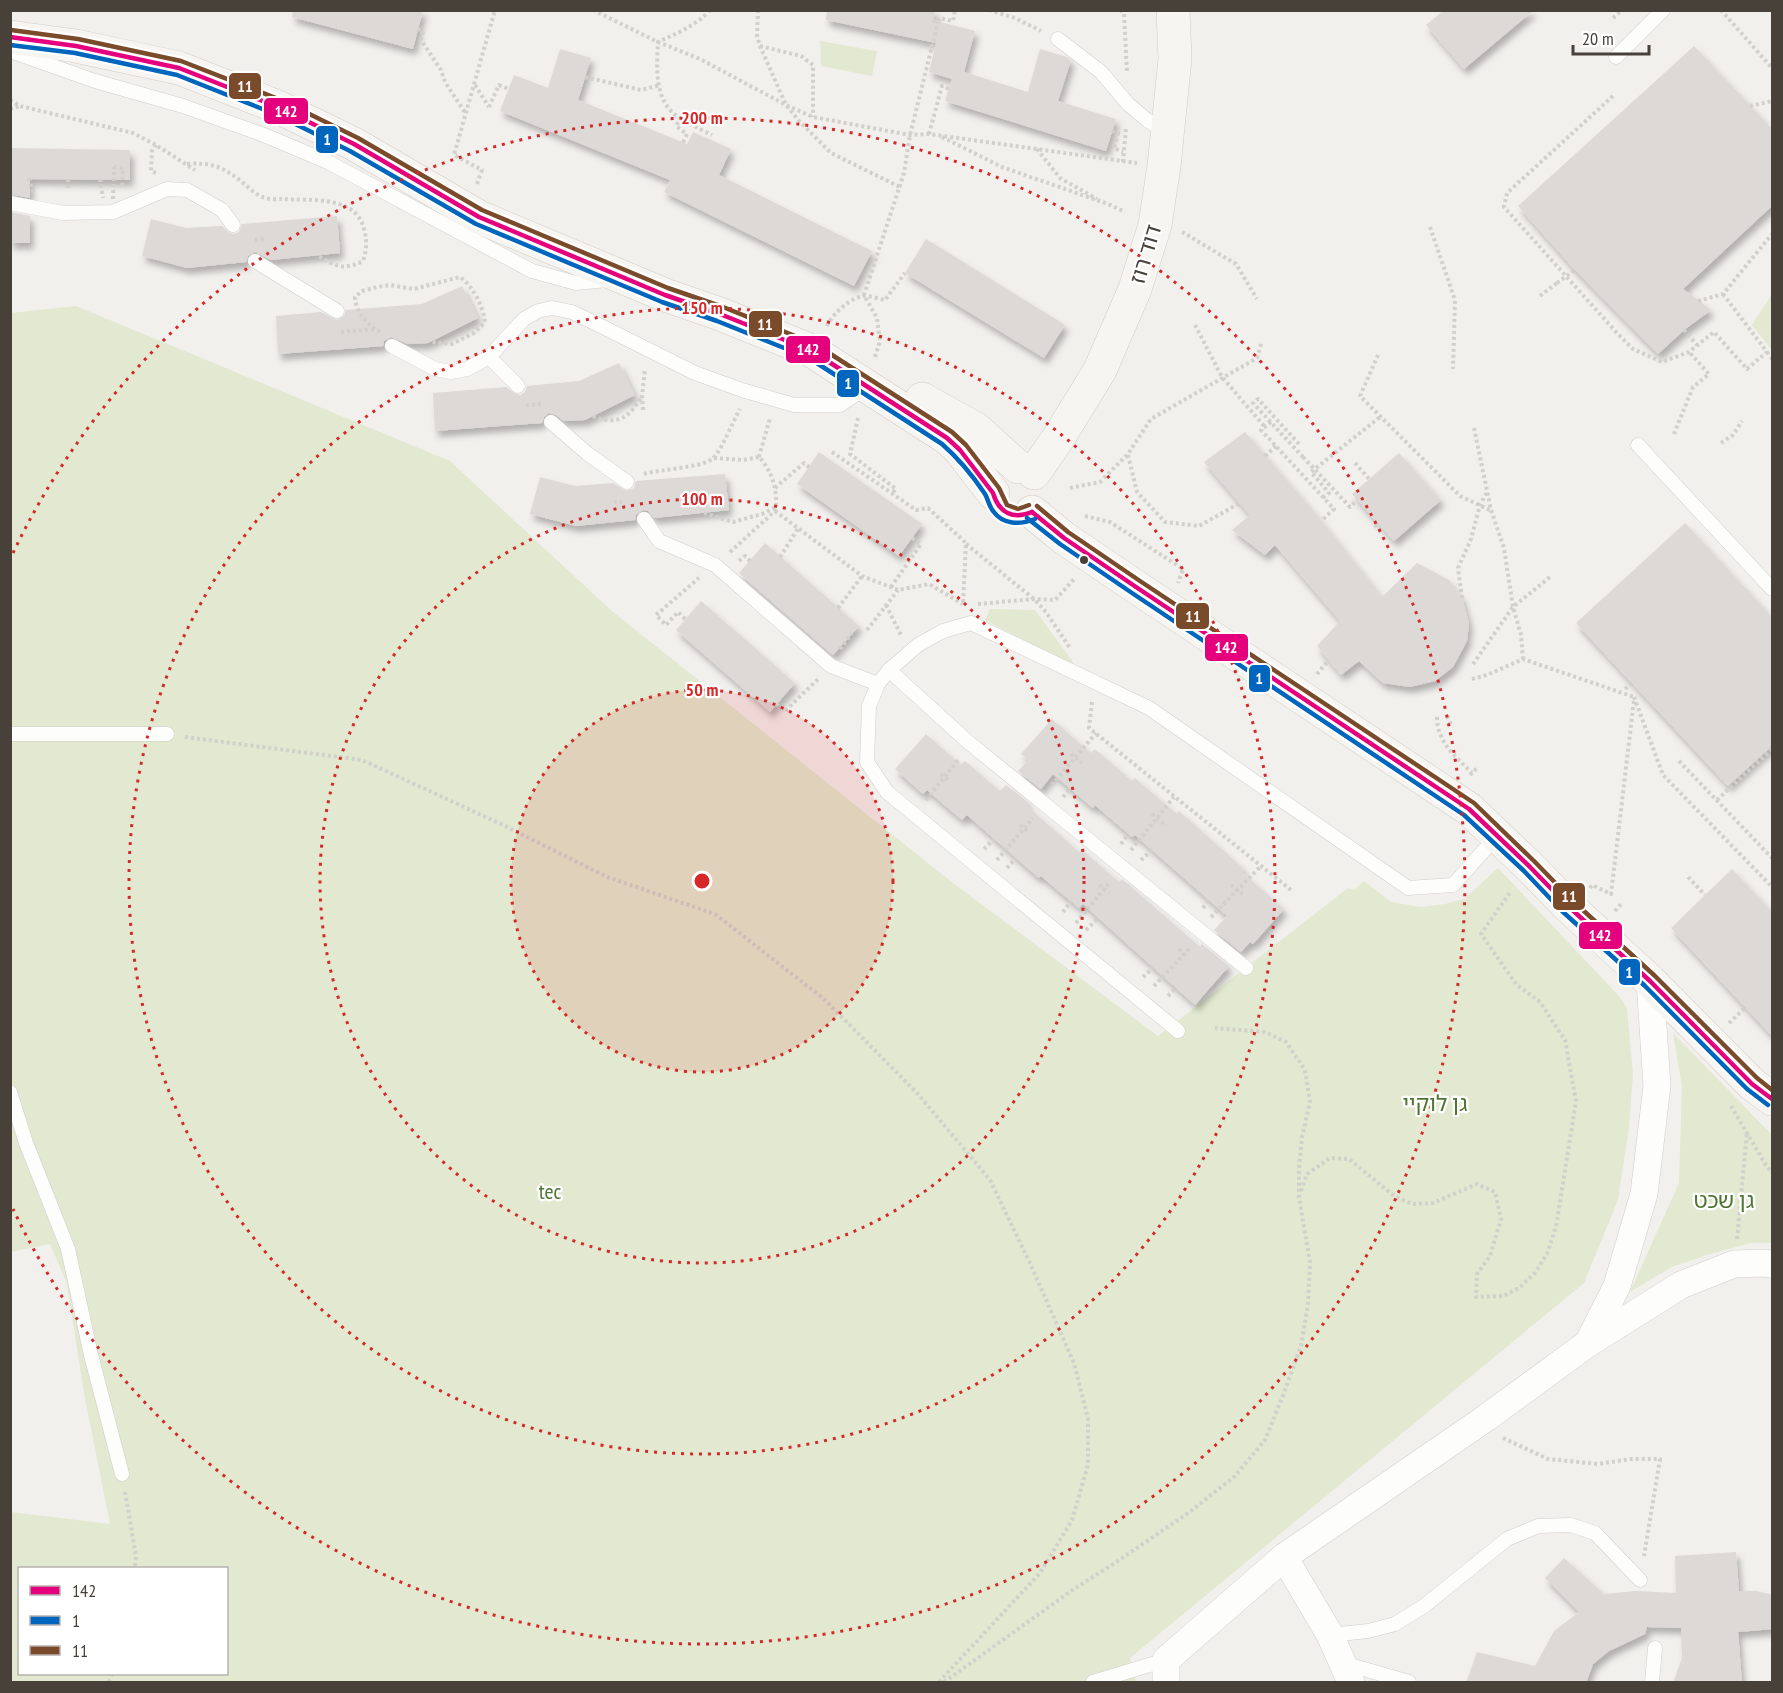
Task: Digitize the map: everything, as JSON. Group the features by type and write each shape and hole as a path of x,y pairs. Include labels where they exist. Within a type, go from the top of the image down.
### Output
{"street":[{"name":"דוד רוז","path":"1026,470 1059,437 1100,370 1135,289 1155,225 1164,166 1175,59 1173,10"},
{"path":"10,37 76,46 179,68 278,106 354,144 479,218 664,295 720,314 812,351 870,375 895,390 917,396 976,429 1039,478 1043,493 1032,513 1018,517 1003,513 994,500 993,493 997,478 1010,468 1026,470"},
{"path":"870,375 960,450 993,493"},
{"path":"1032,513 1082,551 1469,809 1568,906 1650,981 1752,1084 1773,1099"},
{"path":"1587,1344 1617,1286 1644,1194 1657,1086 1650,981"},
{"path":"1166,1672 1284,1557 1486,1418 1587,1344 1681,1286 1734,1264 1773,1264"},
{"path":"1284,1557 1330,1635 1347,1673"}],"lane":[{"path":"1616,57 1663,10"},
{"path":"1058,39 1101,72 1128,104 1147,120 1168,133"},
{"path":"10,51 95,81 183,106 264,135 328,162 532,271 576,284 625,279"},
{"path":"10,203 63,213 113,212 167,189 188,190 222,210 233,225"},
{"path":"255,261 337,310"},
{"path":"392,346 435,369 451,372 467,369 489,357 524,319 538,311 552,308 572,312 694,373 794,405 840,405 870,375"},
{"path":"489,357 518,386"},
{"path":"551,422 588,454 632,479"},
{"path":"1638,445 1773,589"},
{"path":"644,519 659,541 715,565 831,666 878,684"},
{"path":"1178,1031 887,792 867,762 869,705 878,684 889,670 918,645 943,632 971,623 1149,708 1408,888 1453,885 1497,836"},
{"path":"889,670 970,744 1246,968"},
{"path":"10,734 167,734"},
{"path":"10,1092 26,1143 68,1250 91,1355 122,1474"},
{"path":"1330,1635 1368,1631 1395,1624 1424,1606 1507,1539 1538,1526 1571,1525 1595,1533 1640,1580"},
{"path":"1652,1683 1655,1648"},
{"path":"1093,1683 1166,1672"},
{"path":"1347,1673 1409,1683"}],"path":[{"path":"475,189 483,170 454,155 495,10"},
{"path":"593,10 658,42 700,59 813,117 910,135 929,134 1164,166"},
{"path":"658,42 685,30 703,18 710,10"},
{"path":"758,10 757,34 760,46 786,105 831,153 900,187"},
{"path":"870,375 880,341 877,318 864,295 900,187 910,135 938,22 940,18 953,21 956,10"},
{"path":"989,10 1015,18 1058,39"},
{"path":"1612,18 1622,10"},
{"path":"1721,10 1773,68"},
{"path":"933,20 938,22"},
{"path":"418,29 423,31 421,40 466,114"},
{"path":"658,42 657,75 663,96 671,111 712,135"},
{"path":"760,46 801,56 813,65 813,117"},
{"path":"585,77 640,90 660,85"},
{"path":"475,84 489,106 499,85 509,89"},
{"path":"929,134 942,86 949,89"},
{"path":"1612,96 1507,193 1504,207 1633,349 1662,362 1689,352 1714,332 1747,369 1767,352"},
{"path":"10,100 20,106 133,133 195,170"},
{"path":"1750,106 1773,101"},
{"path":"10,109 20,106"},
{"path":"681,117 676,126 687,134 682,146"},
{"path":"1112,131 1118,133 1114,148 1123,152"},
{"path":"939,136 1002,167 1108,204"},
{"path":"152,151 156,145"},
{"path":"1036,149 1060,178 1125,212"},
{"path":"187,164 204,162 226,170 267,199 341,204 355,212 362,222 367,239 363,261 352,267 337,266 317,255"},
{"path":"100,192 124,191 123,168 114,168 113,199"},
{"path":"151,179 157,174"},
{"path":"29,178 34,196"},
{"path":"68,179 68,191"},
{"path":"100,179 103,198"},
{"path":"61,191 79,191"},
{"path":"1430,227 1455,300 1453,369"},
{"path":"1179,230 1236,264 1257,299"},
{"path":"1698,301 1723,294 1773,234"},
{"path":"1550,260 1565,277"},
{"path":"1540,296 1575,270"},
{"path":"825,329 830,319 845,305 864,295 885,300 905,273"},
{"path":"375,329 355,305 355,297 362,291 390,285 414,289 460,277 468,283 484,311 485,322 474,333 452,344 430,342"},
{"path":"1723,294 1773,359"},
{"path":"1195,325 1222,377 1265,427"},
{"path":"340,332 375,329 382,331"},
{"path":"1684,330 1697,345"},
{"path":"1070,488 1100,482 1128,454 1151,419 1257,358 1261,344"},
{"path":"643,410 642,396 646,363 652,352"},
{"path":"1674,434 1693,387 1709,374 1689,352"},
{"path":"1378,355 1360,396 1460,496 1491,510"},
{"path":"593,416 611,421 622,419 631,413 642,396"},
{"path":"1299,444 1258,399 1253,403 1350,507 1357,500"},
{"path":"517,405 545,404"},
{"path":"714,458 740,409"},
{"path":"759,458 771,416"},
{"path":"1323,498 1329,493 1311,472 1380,417"},
{"path":"858,418 850,454 896,489 892,494"},
{"path":"1720,443 1733,435 1742,421"},
{"path":"1271,422 1261,430 1334,509 1322,521"},
{"path":"1474,428 1491,510 1504,548 1513,607 1521,635 1523,658"},
{"path":"1265,456 1276,446"},
{"path":"831,452 916,510 928,508 966,543 1034,599 1046,612 1073,651"},
{"path":"1128,454 1137,492 1165,522 1199,526 1240,503"},
{"path":"632,479 660,469 700,465 714,458 743,460 759,458"},
{"path":"759,458 765,464 775,488 776,509 862,576 898,590 930,584 963,604 966,543"},
{"path":"775,488 804,463 809,467"},
{"path":"1355,463 1369,479"},
{"path":"1462,598 1458,567 1471,539 1480,505 1487,492"},
{"path":"704,513 733,522 776,509"},
{"path":"729,553 776,509"},
{"path":"1079,515 1110,522 1183,569 1177,586"},
{"path":"1375,525 1382,532 1384,530"},
{"path":"780,556 799,527"},
{"path":"891,587 921,544 912,538"},
{"path":"745,556 750,561"},
{"path":"685,619 678,612 666,625 656,615 715,565"},
{"path":"838,608 862,576"},
{"path":"975,604 1034,599 1055,600 1075,577"},
{"path":"1473,664 1513,607 1550,577"},
{"path":"867,630 898,590"},
{"path":"885,605 904,642"},
{"path":"840,648 852,633"},
{"path":"1472,679 1487,675 1523,658 1634,698 1663,775 1773,887"},
{"path":"1314,677 1329,660"},
{"path":"776,704 785,711 831,666"},
{"path":"1625,689 1632,684"},
{"path":"1094,693 1089,728 1291,891"},
{"path":"1590,888 1593,885 1611,894 1634,698"},
{"path":"1447,716 1452,727"},
{"path":"1437,717 1437,729 1448,750 1472,773"},
{"path":"167,734 362,760 501,824 607,877 715,914 824,999 918,1094 990,1180 1074,1363 1088,1419 1088,1465 1072,1520 1040,1573 939,1683"},
{"path":"1050,788 1073,756 1096,734"},
{"path":"1717,800 1773,749"},
{"path":"1073,756 1082,763"},
{"path":"1679,761 1773,858"},
{"path":"924,803 953,766"},
{"path":"1062,798 1070,789"},
{"path":"1129,852 1174,796"},
{"path":"1152,814 1166,826"},
{"path":"996,860 1022,827 1030,822"},
{"path":"1022,827 1029,832"},
{"path":"1121,845 1128,834"},
{"path":"983,850 993,839"},
{"path":"1140,861 1152,850"},
{"path":"1006,868 1016,858"},
{"path":"1210,918 1261,866"},
{"path":"1688,877 1705,895"},
{"path":"1076,924 1109,883"},
{"path":"1099,885 1109,893"},
{"path":"1231,885 1245,896"},
{"path":"1299,1197 1307,1174 1330,1158 1349,1159 1394,1196 1412,1204 1433,1203 1477,1184 1494,1192 1501,1219 1490,1256 1477,1274 1476,1297 1503,1296 1519,1288 1535,1273 1547,1254 1556,1227 1576,1101 1565,1040 1540,1002 1516,984 1481,934 1511,891"},
{"path":"1201,911 1209,900"},
{"path":"1062,913 1071,902"},
{"path":"1085,931 1098,918"},
{"path":"1154,986 1186,955 1196,941"},
{"path":"1179,949 1186,955"},
{"path":"1143,977 1153,968"},
{"path":"1168,996 1176,988"},
{"path":"1724,1027 1745,1008"},
{"path":"944,1683 1074,1589 1191,1511 1235,1476 1264,1440 1282,1398 1301,1346 1308,1305 1310,1262 1299,1197 1302,1137 1310,1102 1305,1070 1286,1042 1276,1037 1265,1032 1215,1029"},
{"path":"1728,1102 1767,1167 1773,1172"},
{"path":"1736,1250 1747,1132"},
{"path":"1299,1168 1307,1174"},
{"path":"1494,1434 1548,1459 1598,1464 1631,1459 1660,1459 1640,1580"},
{"path":"122,1474 136,1556 135,1567"}],"green space":[{"path":"820,41 877,51 872,76 821,66"},
{"path":"1772,294 1772,350 1752,325"},
{"name":"tec","path":"76,306 450,461 613,612 953,883 1158,1036 1348,888 1354,890 1364,881 1391,902 1421,907 1445,904 1464,899 1498,868 1619,996 1627,1008 1633,1074 1629,1127 1618,1200 1584,1283 1130,1658 1136,1682 11,1682 11,1512 110,1524 84,1393 67,1284 50,1244 11,1252 10,313"},
{"path":"990,609 1035,610 1078,669 985,620"},
{"name":"גן שכט","path":"1673,1033 1772,1135 1772,1243 1751,1243 1672,1267 1630,1292 1679,1183 1682,1087"}],"building":[{"path":"293,10 423,10 413,49 292,17"},
{"path":"827,10 936,10 933,20 975,31 964,72 1028,92 1040,49 1067,57 1071,60 1058,101 1116,119 1106,151 945,101 952,79 929,72 936,43 826,20"},
{"path":"1444,10 1534,10 1464,69 1426,25"},
{"path":"1694,46 1773,130 1773,205 1683,289 1711,310 1684,330 1658,354 1575,270 1518,206"},
{"path":"560,49 591,58 578,100 687,144 693,132 731,149 719,175 872,251 854,286 664,192 670,180 500,111 514,75 548,88"},
{"path":"10,148 130,150 130,180 30,179 30,198 10,194"},
{"path":"10,212 30,216 30,243 10,243"},
{"path":"337,216 340,253 271,260 255,252 248,256 246,262 187,268 142,256 151,219 186,228 222,226 233,234 239,232 242,224"},
{"path":"926,239 1065,325 1044,358 905,273"},
{"path":"462,286 478,318 428,343 408,344 391,337 384,341 383,346 278,354 276,316 321,312 337,320 344,316 346,310 422,304"},
{"path":"619,363 635,395 585,420 564,421 549,413 544,417 542,423 435,431 433,393 506,387 520,395 525,392 527,386 579,381"},
{"path":"1245,432 1311,508 1382,597 1417,563 1449,580 1462,598 1469,623 1467,641 1453,667 1435,681 1410,687 1383,683 1359,661 1341,675 1317,646 1340,621 1275,545 1265,555 1232,530 1250,515 1204,462"},
{"path":"819,452 922,524 899,556 797,484"},
{"path":"1399,453 1441,500 1394,541 1352,494"},
{"path":"725,474 729,510 654,518 648,511 643,510 636,515 635,520 576,526 530,514 540,477 575,486 613,483 627,491 634,488 636,481"},
{"path":"1685,523 1773,618 1773,745 1728,786 1576,623"},
{"path":"765,543 859,626 833,655 739,573"},
{"path":"701,601 795,683 770,712 676,630"},
{"path":"1052,719 1091,753 1095,749 1132,781 1135,778 1177,814 1179,811 1244,869 1242,872 1284,909 1253,944 1250,942 1241,952 1214,930 1227,916 1135,835 1132,837 1095,805 1093,808 1053,774 1041,789 1018,771 1028,760 1021,754"},
{"path":"926,734 961,765 965,761 1000,791 1006,785 1029,803 1026,805 1079,852 1081,849 1119,882 1122,879 1200,947 1202,944 1229,966 1195,1005 1083,904 1079,908 1041,876 1039,878 967,815 962,820 927,790 923,794 895,769"},
{"path":"1732,869 1773,913 1773,1037 1671,928"},
{"path":"1736,1552 1739,1591 1757,1591 1773,1595 1773,1629 1738,1632 1742,1683 1673,1683 1682,1658 1681,1628 1647,1627 1645,1634 1609,1651 1593,1664 1586,1683 1466,1683 1477,1652 1535,1666 1554,1631 1579,1612 1545,1578 1564,1558 1604,1594 1636,1591 1676,1593 1675,1556"}],"transit line":[{"name":"11","path":"11,30 78,39 181,61 281,100 358,138 482,210 668,288 723,307 815,344 952,432 966,445 999,488 1007,505 1018,509 1029,505"},
{"name":"142","path":"10,37 76,46 179,68 278,107 354,144 479,217 665,295 720,314 812,351 947,438 960,450 1003,510 1013,515 1032,512"},
{"name":"1","path":"10,45 75,53 177,75 275,114 350,151 476,224 662,302 717,321 809,358 942,444 970,474 985,494 997,516 1018,523 1035,519"},
{"name":"11","path":"1037,506 1068,532 1140,581 1474,803 1573,901 1655,976 1757,1078 1772,1090"},
{"name":"142","path":"1032,512 1064,538 1136,587 1469,809 1568,906 1650,981 1752,1084 1772,1099"},
{"name":"1","path":"1027,518 1060,544 1132,593 1464,815 1524,871 1563,912 1645,986 1747,1089 1768,1105"}],"park label":[{"name":"גן לוקיי","path":"1435,1103"}]}
